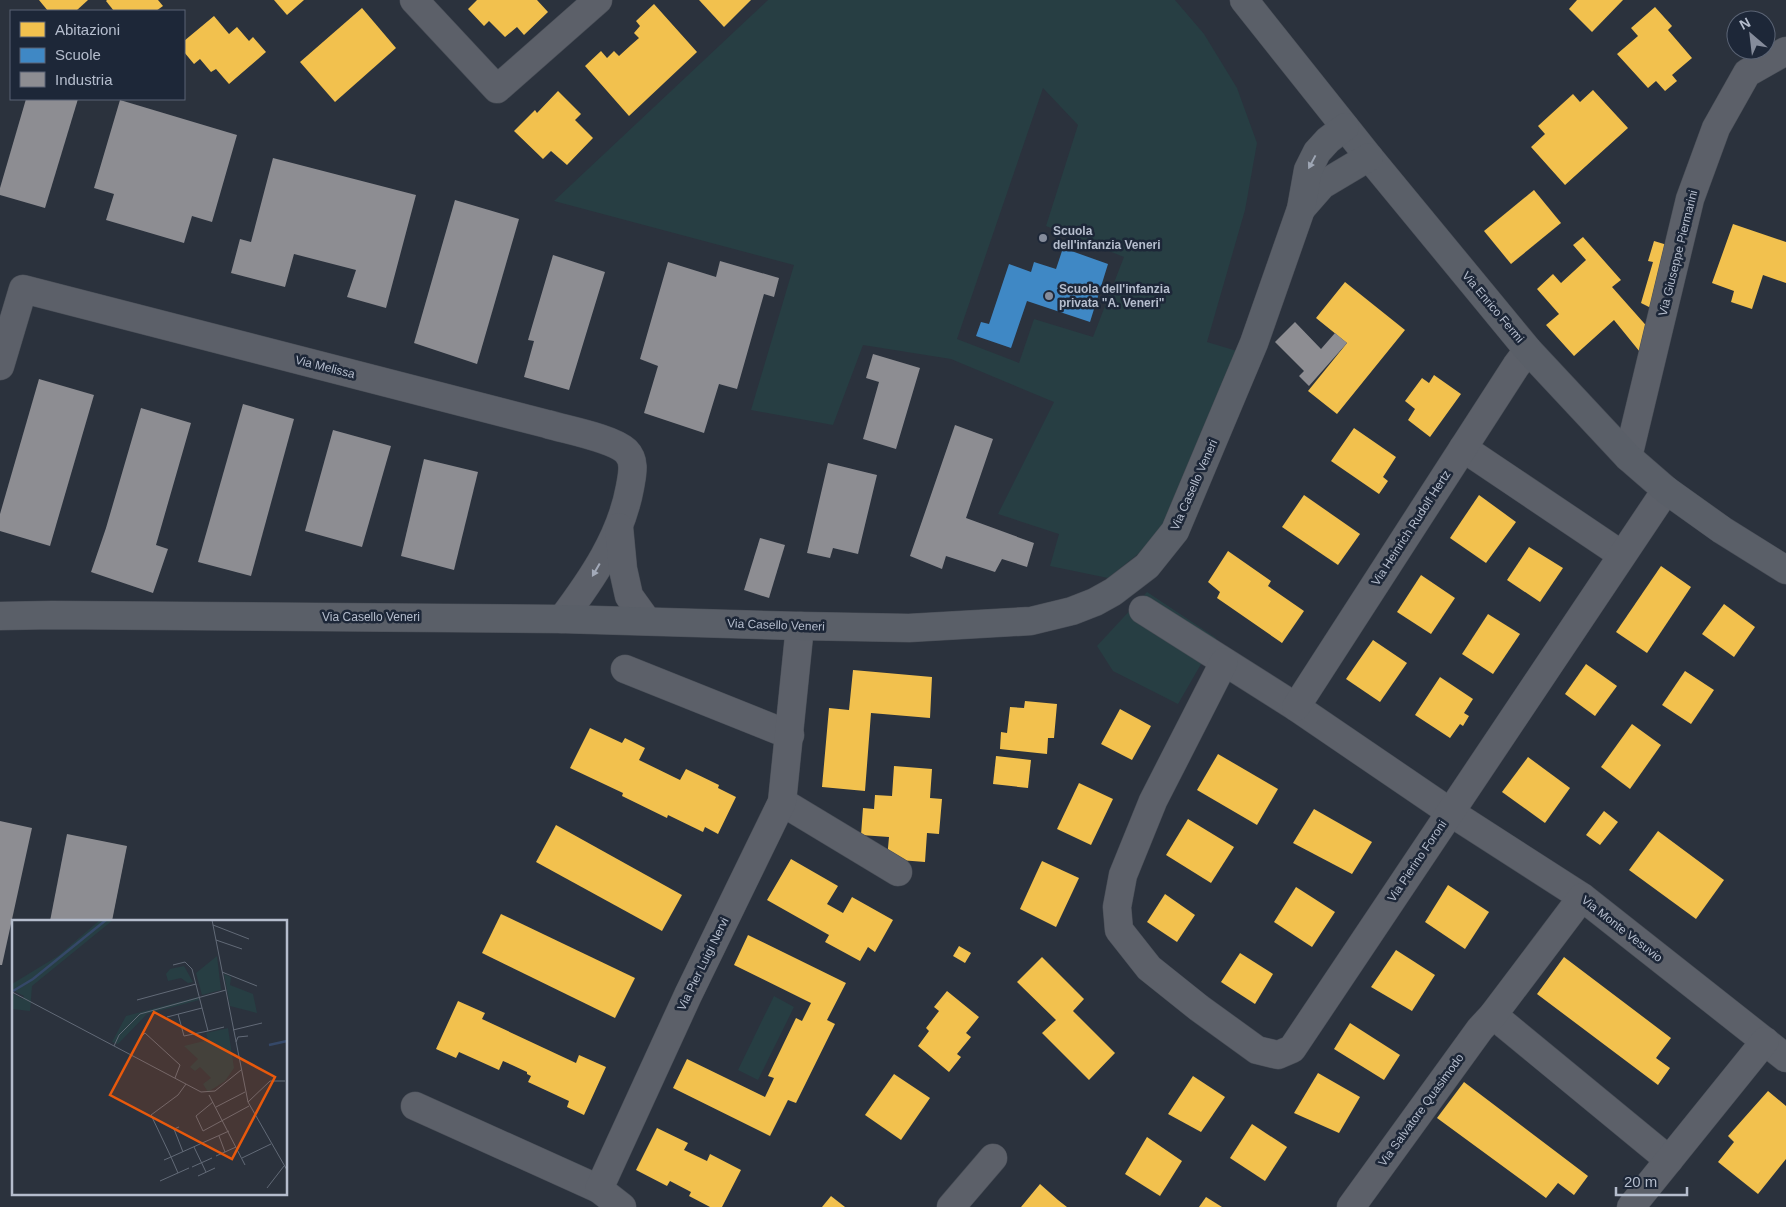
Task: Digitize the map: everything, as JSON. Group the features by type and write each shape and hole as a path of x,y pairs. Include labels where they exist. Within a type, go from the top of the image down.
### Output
{"street":[{"path":"414,0 497,89 598,0"},
{"name":"Via Enrico Fermi","path":"1244,0 1369,157 1528,350 1628,457 1666,490 1722,530 1786,570"},
{"name":"Via Giuseppe Piermarini","path":"1628,457 1690,199 1716,128 1746,73 1786,50"},
{"name":"Via Casello Veneri","path":"0,616 562,618 908,628 1031,621 1095,602 1113,592 1147,566 1175,531 1254,343 1301,209 1308,170 1317,152 1328,140 1345,127"},
{"name":"Via Casello Veneri","path":"1301,209 1322,185 1369,157"},
{"name":"Via Melissa","path":"0,366 23,289 547,424 617,444 628,453 634,469 619,526 589,582 562,618"},
{"name":"Via Heinrich Rudolf Hertz","path":"1296,707 1528,350"},
{"path":"1463,448 1622,556"},
{"name":"Via Pierino Foroni","path":"1224,662 1153,802 1123,875 1117,907 1119,930 1149,968 1199,1008 1257,1050 1278,1055 1292,1049 1666,490"},
{"name":"Via Melissa","path":"619,526 623,569 630,596 647,621"},
{"path":"1143,610 1296,707 1450,812"},
{"name":"Via Pier Luigi Nervi","path":"599,1189 688,995 782,802 800,626"},
{"path":"625,669 790,735"},
{"path":"782,802 898,872"},
{"name":"Via Monte Vesuvio","path":"1450,812 1582,897 1786,1058"},
{"name":"Via Salvatore Quasimodo","path":"1351,1207 1480,1030 1582,897"},
{"path":"1493,1015 1669,1160"},
{"path":"1631,1207 1765,1041"},
{"path":"415,1106 599,1189 622,1207"},
{"path":"951,1207 993,1158"}],"green space":[{"path":"768,0 1175,0 1204,34 1237,88 1257,143 1245,210 1207,342 1237,351 1166,525 1138,554 1108,578 1050,566 1059,534 998,514 1054,402 951,359 863,345 833,425 751,410 794,265 554,201","holes":["1043,88 1078,125 1046,226 1124,257 1093,337 1034,319 1019,363 957,339"]},
{"path":"1147,592 1216,638 1178,704 1113,671 1097,646"},
{"path":"774,996 794,1007 758,1080 738,1070"}],"building: Abitazioni":[{"path":"39,0 88,0 77,10 47,10"},
{"path":"158,0 163,6 157,10 113,10 106,1"},
{"path":"274,0 304,0 287,15"},
{"path":"477,0 537,0 548,12 524,35 517,27 505,37 489,21 484,26 468,9"},
{"path":"699,0 751,0 724,27"},
{"path":"1577,0 1623,0 1592,32 1569,9"},
{"path":"654,4 697,52 629,116 585,66 601,51 607,58 614,51 619,56 639,38 634,33 640,26 636,21"},
{"path":"1655,7 1672,26 1668,30 1692,58 1672,75 1677,81 1665,91 1656,81 1648,88 1617,54 1638,36 1631,28"},
{"path":"362,8 396,48 335,102 300,62"},
{"path":"214,16 229,34 237,27 249,41 253,37 266,52 229,84 216,69 211,72 200,59 194,64 185,53 185,40"},
{"path":"1593,90 1628,128 1565,185 1531,147 1545,134 1538,126 1573,94 1580,102"},
{"path":"558,91 581,114 575,120 593,138 567,165 551,151 543,159 514,131 535,110 537,113"},
{"path":"1534,190 1561,223 1511,264 1484,231"},
{"path":"1733,224 1786,242 1786,283 1763,275 1752,309 1731,302 1734,291 1712,283"},
{"path":"1583,237 1621,280 1612,287 1651,331 1644,357 1614,320 1574,356 1546,325 1559,314 1537,289 1553,274 1561,283 1586,260 1573,245"},
{"path":"1654,241 1674,247 1655,310 1641,303 1653,262 1648,261"},
{"path":"1345,282 1405,330 1337,414 1308,391 1347,343 1316,318"},
{"path":"1434,375 1461,394 1430,437 1408,420 1415,409 1405,401 1422,378 1429,383"},
{"path":"1354,428 1396,457 1383,477 1388,481 1379,494 1331,461"},
{"path":"1304,495 1360,534 1338,565 1282,527"},
{"path":"1479,495 1516,522 1486,563 1450,538"},
{"path":"1529,547 1563,568 1540,602 1507,580"},
{"path":"1228,551 1271,581 1268,586 1304,611 1282,643 1217,598 1220,592 1208,582"},
{"path":"1661,566 1691,587 1647,653 1616,632"},
{"path":"1421,575 1455,598 1431,634 1397,612"},
{"path":"1724,604 1755,627 1734,657 1702,634"},
{"path":"1488,614 1520,634 1493,674 1462,654"},
{"path":"1373,640 1407,663 1380,702 1346,679"},
{"path":"1586,664 1617,686 1595,716 1565,694"},
{"path":"853,670 932,677 930,718 871,713 865,791 822,787 829,708 849,710"},
{"path":"1685,671 1714,690 1691,724 1662,705"},
{"path":"1440,677 1473,699 1464,713 1469,716 1463,726 1460,724 1450,738 1415,715"},
{"path":"1025,701 1057,704 1054,738 1048,738 1047,754 1000,749 1001,732 1007,733 1010,707 1024,708"},
{"path":"1120,709 1151,726 1132,760 1101,744"},
{"path":"1632,724 1661,745 1630,789 1601,767"},
{"path":"590,728 622,743 625,738 645,748 639,760 680,780 686,769 719,785 718,788 736,797 718,834 705,827 703,832 668,815 667,818 622,796 623,793 570,768"},
{"path":"1218,754 1278,789 1257,825 1197,790"},
{"path":"996,756 1031,760 1028,788 993,784"},
{"path":"1528,757 1570,788 1545,823 1502,792"},
{"path":"894,766 932,769 930,798 942,799 939,834 927,833 925,862 887,859 889,837 861,835 863,808 874,809 875,795 892,796"},
{"path":"1079,783 1113,799 1091,845 1057,829"},
{"path":"1314,809 1372,842 1352,874 1293,843"},
{"path":"1604,811 1618,822 1600,845 1586,835"},
{"path":"1188,819 1234,847 1211,883 1166,855"},
{"path":"556,825 682,895 662,931 536,862"},
{"path":"1658,831 1724,880 1696,919 1629,870"},
{"path":"791,859 838,886 827,904 843,913 852,897 893,920 875,952 868,947 860,961 825,942 829,935 767,900"},
{"path":"1042,861 1079,878 1056,927 1020,909"},
{"path":"1448,885 1489,912 1465,949 1425,922"},
{"path":"1296,887 1335,912 1312,947 1274,922"},
{"path":"1165,894 1195,915 1177,942 1147,922"},
{"path":"501,914 635,978 615,1018 482,953"},
{"path":"748,935 846,983 827,1020 835,1024 796,1103 788,1100 770,1136 673,1088 687,1059 765,1097 774,1078 768,1076 796,1018 802,1021 811,1003 734,965"},
{"path":"959,946 971,953 965,963 953,956"},
{"path":"1396,950 1435,975 1412,1011 1371,987"},
{"path":"1240,953 1273,974 1255,1004 1221,982"},
{"path":"1042,957 1084,999 1073,1011 1115,1053 1089,1080 1042,1033 1056,1020 1017,982"},
{"path":"1564,957 1671,1038 1656,1058 1670,1068 1658,1085 1537,994"},
{"path":"947,991 979,1017 966,1033 971,1037 957,1054 961,1057 949,1072 918,1046 929,1031 926,1028 939,1011 934,1007"},
{"path":"458,1001 485,1013 482,1019 576,1063 579,1055 606,1067 584,1115 567,1107 569,1101 528,1082 531,1076 512,1065 503,1061 499,1070 459,1052 456,1058 436,1049"},
{"path":"1350,1023 1400,1055 1384,1080 1334,1049"},
{"path":"1318,1073 1360,1097 1339,1133 1294,1113"},
{"path":"894,1074 930,1098 901,1140 865,1115"},
{"path":"1193,1076 1225,1097 1201,1132 1168,1114"},
{"path":"1464,1082 1588,1176 1574,1195 1558,1183 1546,1198 1437,1118"},
{"path":"1768,1091 1786,1106 1786,1159 1758,1194 1718,1162 1734,1142 1728,1136"},
{"path":"1252,1124 1287,1147 1265,1181 1230,1158"},
{"path":"657,1128 688,1143 684,1150 707,1161 710,1154 741,1170 722,1207 710,1207 689,1196 691,1192 670,1181 667,1186 636,1170"},
{"path":"1147,1137 1182,1161 1160,1196 1125,1174"},
{"path":"1040,1184 1058,1200 1067,1207 1021,1207"},
{"path":"831,1196 845,1207 822,1207"},
{"path":"1206,1197 1222,1207 1199,1207"}],"building: Scuole":[{"name":"Scuola dell'infanzia privata \"A. Veneri\"","path":"1063,248 1108,264 1090,322 1027,301 1011,348 976,336 981,322 989,324 1009,264 1031,272 1034,262 1056,269"}],"building: Industria":[{"path":"26,100 78,100 45,208 0,195 0,188"},
{"path":"120,100 237,135 212,222 192,216 184,243 106,220 114,194 94,188"},
{"path":"273,158 416,195 386,308 347,297 356,270 294,254 285,287 231,273 240,239 251,242"},
{"path":"455,200 519,219 477,364 414,343"},
{"path":"553,255 605,272 569,390 524,377 534,341 528,340"},
{"path":"720,261 779,278 774,297 764,294 737,389 719,384 704,433 644,413 658,366 640,359 668,262 716,277"},
{"path":"1295,322 1321,349 1335,333 1347,343 1309,386 1299,376 1304,371 1275,342"},
{"path":"873,354 920,368 896,449 863,439 879,382 866,378"},
{"path":"39,379 94,395 50,546 0,531 0,514"},
{"path":"243,404 294,419 251,576 198,562"},
{"path":"141,408 191,423 156,545 168,549 153,593 91,572 106,528"},
{"path":"955,425 993,439 966,518 1034,543 1027,567 1002,559 995,572 946,556 942,569 910,556"},
{"path":"333,430 391,446 362,547 305,531"},
{"path":"424,459 478,472 454,570 401,556"},
{"path":"828,463 877,475 858,554 833,548 830,558 807,553"},
{"path":"760,538 785,545 769,598 744,590"},
{"path":"0,821 32,828 2,965 0,965"},
{"path":"67,834 127,846 112,920 50,920"}],"place":[{"name":"Scuola dell'infanzia Veneri","path":"1043,238"},
{"name":"Scuola dell'infanzia privata \"A. Veneri\"","path":"1049,296"}]}
